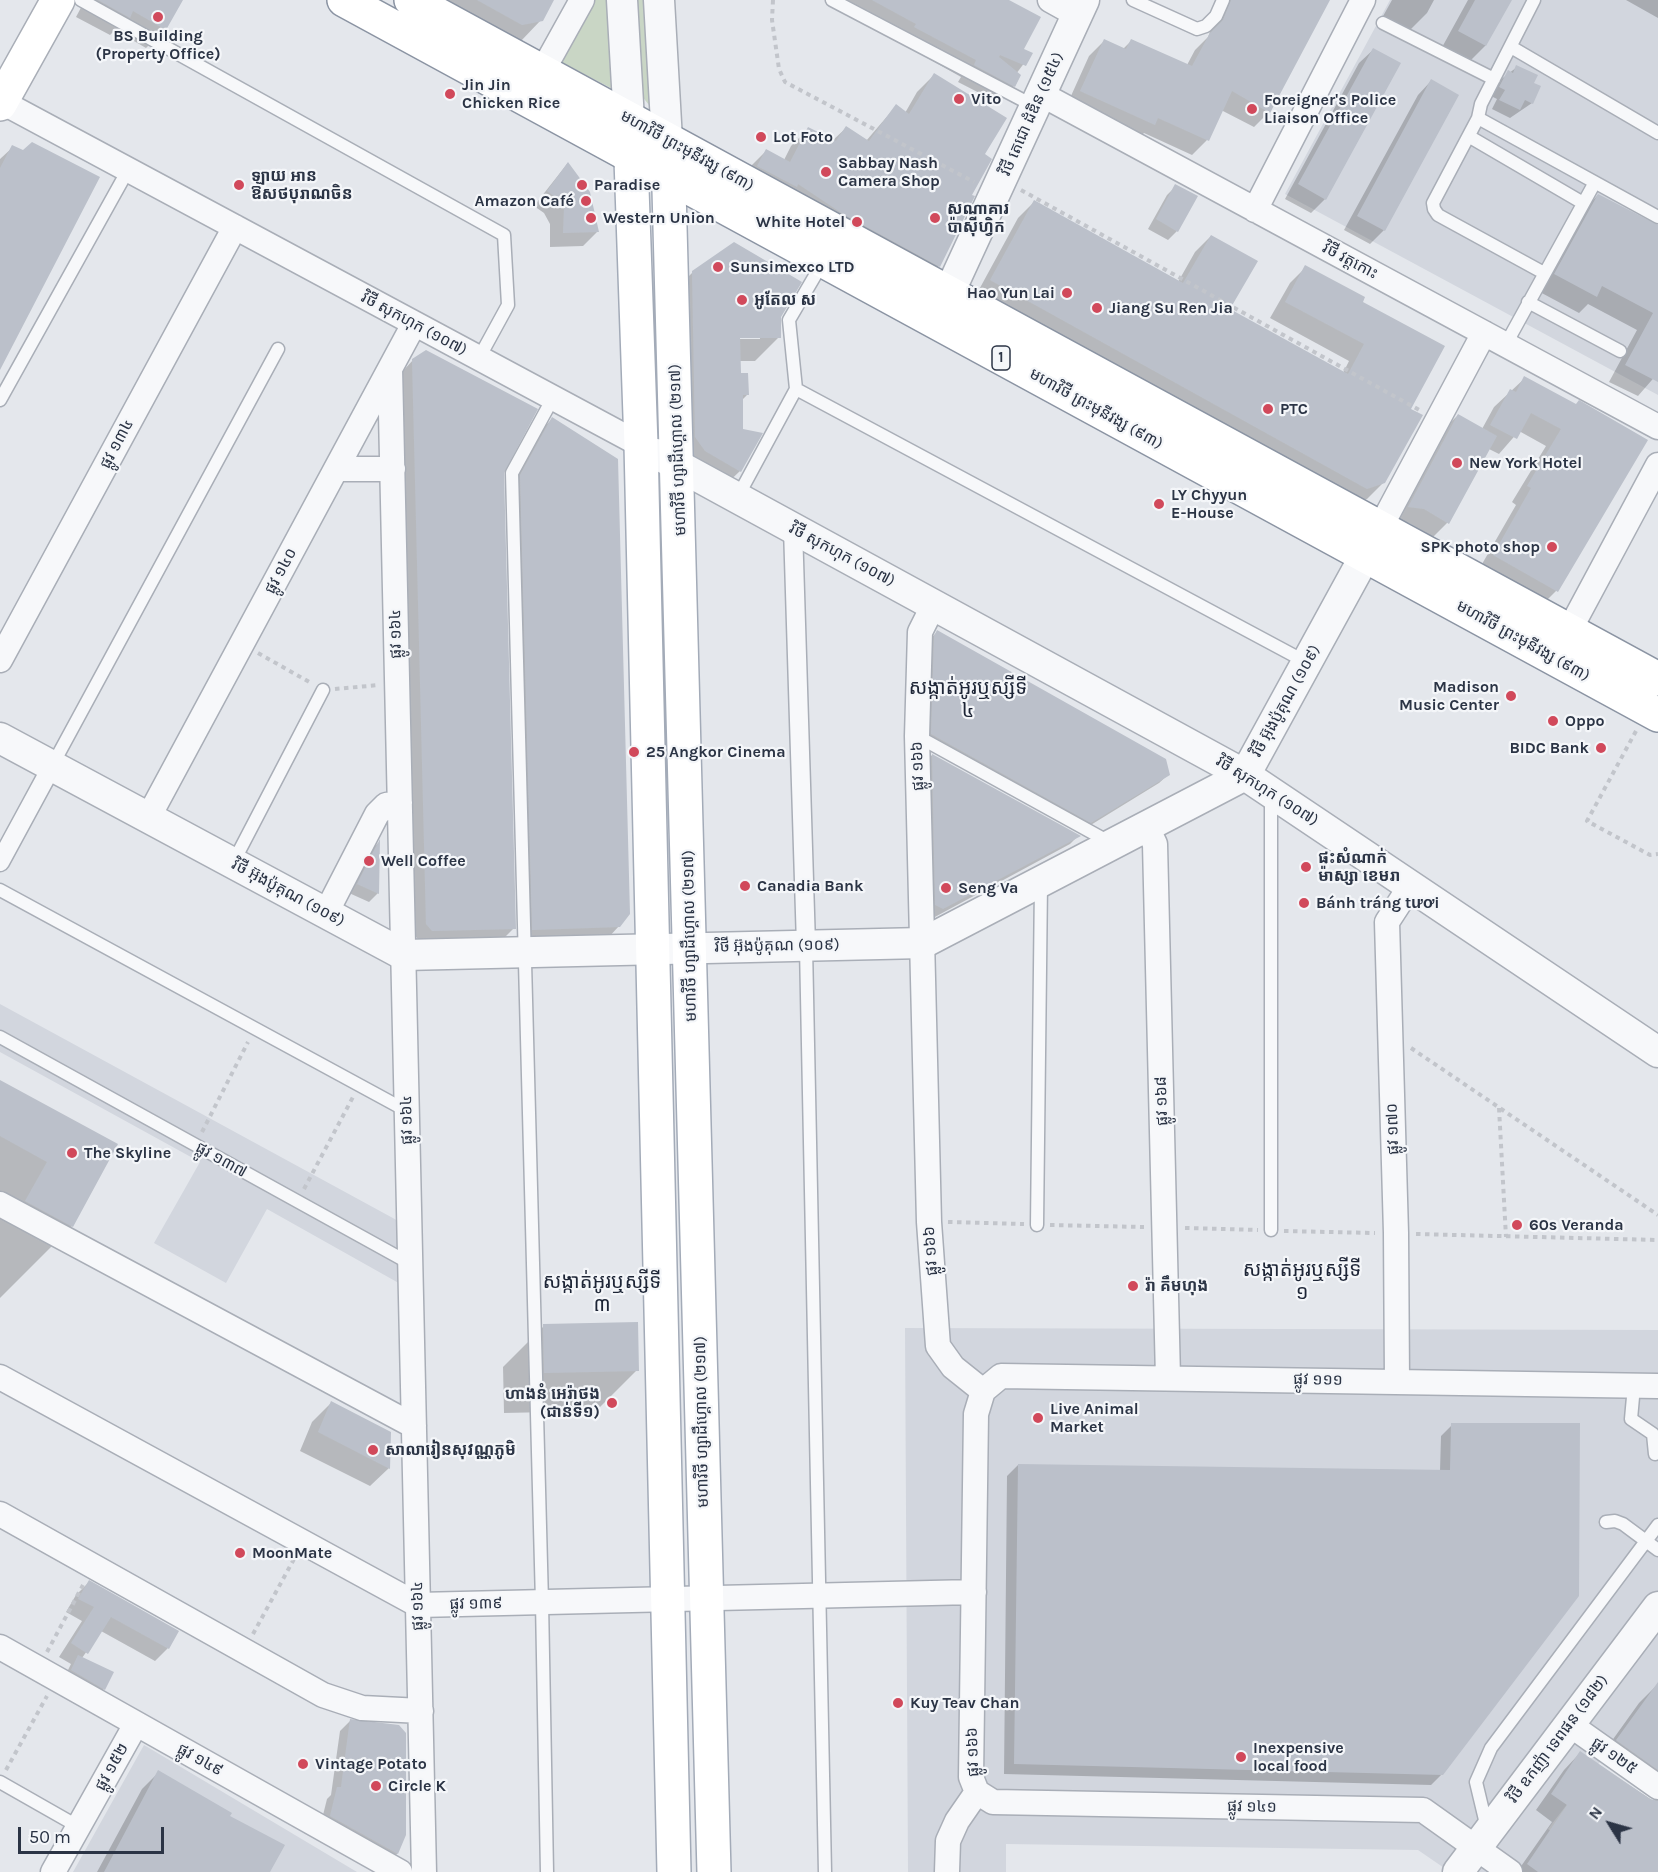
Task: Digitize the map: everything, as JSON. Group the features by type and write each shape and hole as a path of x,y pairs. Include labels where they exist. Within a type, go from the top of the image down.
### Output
{"main road":[{"path":"0,104 58,0"},
{"name":"មហាវិថី ព្រះមុនីវង្ស (៩៣)","path":"344,0 670,177 831,247 949,293 1372,542 1569,631 1655,701"},
{"name":"មហាវិថី ព្រះមុនីវង្ស (៩៣)","path":"411,0 667,140 831,247 1372,542 1655,701"},
{"path":"629,120 641,445 674,1872"},
{"name":"មហាវិថី ហ្សាដឹហ្គោល (២១៧)","path":"667,140 678,465 714,1872"}],"street":[{"path":"542,72 582,0"},
{"path":"622,0 629,120"},
{"name":"មហាវិថី ហ្សាដឹហ្គោល (២១៧)","path":"658,0 667,140"},
{"path":"1050,0 1080,8"},
{"path":"1255,210 1363,0"},
{"name":"វិថី តេជោ ដំឌិន (១៥៤)","path":"949,293 1080,8"},
{"name":"វិថី វត្តកោះ","path":"1038,100 1255,210 1658,427"},
{"name":"វិថី សុកហុក (១០៧)","path":"0,104 128,170 641,445 1245,775 1658,1052"},
{"name":"ផ្លូវ ១៣៤","path":"0,660 235,227"},
{"name":"ផ្លូវ ១៤០","path":"148,818 414,324"},
{"name":"វិថី អ៊ុងប៉ូគុណ (១០៩)","path":"0,738 404,955 923,943 1245,775 1484,333"},
{"name":"ផ្លូវ ១៦៤","path":"390,369 424,1872"},
{"path":"1569,631 1658,465"},
{"path":"336,469 393,469"},
{"path":"793,528 806,945"},
{"name":"ផ្លូវ ១៦៦","path":"934,604 920,632 917,736 929,1222 938,1346 953,1366 983,1391 976,1414 971,1778 977,1792 957,1821 948,1841 947,1872"},
{"path":"0,862 52,766"},
{"path":"326,913 377,814 386,805 400,803"},
{"name":"ផ្លូវ ១៦៨","path":"1147,827 1155,844 1168,1378"},
{"name":"ផ្លូវ ១៧០","path":"1397,1381 1396,1233 1387,922 1411,885"},
{"path":"0,1204 414,1426"},
{"name":"ផ្លូវ ១១១","path":"983,1391 1001,1376 1658,1386"},
{"name":"ផ្លូវ ១៣៩","path":"0,1377 418,1605 974,1592"},
{"path":"0,1514 323,1695 363,1708 421,1711"},
{"name":"វិថី ឧកញ៉ា ទេពផន (១៨២)","path":"1458,1872 1658,1607"},
{"name":"ផ្លូវ ១៤៩","path":"0,1647 400,1872"},
{"name":"ផ្លូវ ១៥២","path":"53,1872 136,1724"},
{"name":"ផ្លូវ ១២៥","path":"1569,1724 1658,1787"},
{"name":"ផ្លូវ ១៤១","path":"977,1792 993,1802 1423,1810 1482,1840 1510,1872"}],"lane":[{"path":"81,0 504,235 508,305 479,358"},
{"path":"832,0 1038,100"},
{"path":"1133,0 1197,29 1206,26 1216,16 1223,0"},
{"path":"1534,0 1481,104 1470,137 1433,203 1438,215 1544,273"},
{"path":"1383,23 1494,79"},
{"path":"1511,47 1658,133"},
{"path":"1478,118 1594,184 1658,217"},
{"path":"1470,137 1583,203"},
{"path":"0,400 128,170"},
{"path":"1506,344 1594,184"},
{"path":"737,498 796,389 789,320 831,247"},
{"path":"1528,302 1620,351"},
{"path":"52,766 278,349"},
{"path":"796,389 1307,663"},
{"path":"547,1872 512,473 553,398"},
{"path":"233,863 323,690"},
{"path":"917,736 1112,844"},
{"path":"1271,792 1271,1230"},
{"path":"1037,1225 1041,881"},
{"path":"0,890 407,1111"},
{"path":"806,945 825,1872"},
{"name":"ផ្លូវ ១៣៧","path":"0,1037 411,1264"},
{"path":"1634,1386 1631,1419 1653,1434 1655,1454"},
{"path":"1606,1522 1615,1521 1623,1524 1658,1550"},
{"path":"1482,1840 1476,1782 1491,1748 1658,1525"},
{"path":"3,1777 79,1827"}],"path":[{"path":"773,0 772,20 779,69 785,82 999,187 1437,420"},
{"path":"1655,701 1587,821 1650,855 1658,855"},
{"path":"195,1146 255,1029"},
{"path":"1390,1034 1658,1215"},
{"path":"297,1203 359,1086"},
{"path":"1499,1108 1506,1236"},
{"path":"929,1222 1658,1240"},
{"path":"244,1651 303,1543"},
{"path":"3,1777 93,1566"}],"shaded area":[{"path":"1390,0 1658,0 1658,395 1285,194"},
{"path":"0,1004 402,1223 404,1286 267,1209 226,1283 154,1243 200,1162 0,1052"},
{"path":"905,1328 1658,1330 1658,1687 1548,1829 1606,1872 1450,1872 1418,1850 1006,1844 1006,1872 908,1872"},
{"path":"144,1745 357,1872 73,1872"}],"green space":[{"path":"595,0 607,0 611,88 561,62"},
{"path":"635,0 647,0 654,96 649,105 641,95"}],"building":[{"name":"BS Building (Property Office)","path":"98,0 183,0 166,30 133,11 130,18"},
{"path":"477,0 554,0 543,21 522,25"},
{"path":"872,0 1009,0 1041,17 1024,49 1033,53 1026,66 1000,55 999,57 1021,75 1015,87 974,65 976,60 914,27 916,24"},
{"path":"1231,0 1330,0 1270,113 1232,91 1209,141 1158,118 1155,125 1080,91 1104,39 1126,49 1131,39 1192,66 1210,33 1223,20"},
{"path":"1475,0 1512,0 1486,46 1458,31"},
{"path":"1373,48 1401,63 1326,200 1298,184"},
{"path":"1516,65 1538,75 1534,83 1541,86 1533,104 1525,100 1520,110 1499,100 1505,90 1499,87 1508,70 1513,73"},
{"path":"934,73 1007,118 985,154 992,159 972,195 975,196 940,267 843,214 798,184 797,187 757,166 766,149 790,162 808,127 836,141 846,126 869,141 896,104 909,114"},
{"path":"1431,79 1459,95 1385,231 1357,216"},
{"path":"32,142 100,177 0,370 0,168 12,145 23,150"},
{"path":"568,162 590,192 599,232 563,233 564,209 558,199 547,191"},
{"path":"1175,184 1198,196 1178,232 1156,219"},
{"path":"1598,194 1658,225 1658,382 1625,365 1653,313 1602,286 1597,297 1554,274"},
{"path":"1034,200 1183,283 1211,235 1258,261 1230,309 1348,374 1364,344 1285,302 1305,265 1365,297 1363,302 1445,346 1411,409 1423,415 1385,483 1367,489 990,280"},
{"path":"734,242 802,282 781,317 781,338 740,338 741,373 748,373 749,395 743,395 743,429 763,433 741,472 705,451 695,437 692,271"},
{"path":"426,350 538,409 504,473 516,929 432,931 426,924 412,359"},
{"path":"1524,376 1576,404 1579,400 1648,440 1558,592 1493,555 1531,488 1527,486 1561,429 1531,413 1517,439 1490,425 1510,389 1516,392"},
{"name":"New York Hotel","path":"1458,414 1497,436 1449,524 1424,509 1408,507"},
{"path":"552,417 618,459 630,914 620,927 532,930 520,475"},
{"path":"937,630 1166,759 1170,775 1091,823 931,734 934,636"},
{"path":"932,754 1081,836 943,909 935,905"},
{"path":"380,839 379,894 357,884"},
{"name":"The Skyline","path":"0,1080 118,1144 73,1227 25,1201 47,1162 0,1136"},
{"path":"638,1322 639,1371 544,1373 543,1324"},
{"name":"សាលារៀនសុវណ្ណភូមិ","path":"331,1401 391,1432 390,1469 318,1432"},
{"path":"1451,1423 1580,1423 1579,1596 1443,1775 1014,1764 1018,1464 1450,1470"},
{"path":"89,1580 179,1631 169,1649 111,1617 88,1654 71,1643 94,1607 78,1599"},
{"path":"78,1655 114,1672 105,1690 71,1670"},
{"path":"1658,1682 1658,1770 1616,1740"},
{"path":"350,1719 399,1725 406,1733 406,1835 398,1854 330,1816 337,1787 341,1787"},
{"path":"1580,1751 1650,1799 1658,1801 1658,1872 1538,1872 1527,1864 1567,1805 1551,1794"},
{"path":"158,1770 232,1813 230,1816 285,1845 270,1872 104,1872"}],"place":[{"name":"BS Building (Property Office)","path":"158,17"},
{"name":"Jin Jin Chicken Rice","path":"450,94"},
{"name":"Vito","path":"959,99"},
{"name":"Foreigner's Police Liaison Office","path":"1252,109"},
{"name":"Lot Foto","path":"761,137"},
{"name":"Sabbay Nash Camera Shop","path":"826,172"},
{"name":"ឡាយ អាន ឱសថបុរាណចិន","path":"239,185"},
{"name":"Paradise","path":"582,185"},
{"name":"Amazon Café","path":"586,201"},
{"name":"Western Union","path":"591,218"},
{"name":"សណ្ឋាគារ ប៉ាស៊ីហ្វិក","path":"935,218"},
{"name":"White Hotel","path":"857,222"},
{"name":"Sunsimexco LTD","path":"718,267"},
{"name":"Hao Yun Lai","path":"1067,293"},
{"name":"អូតែល ស","path":"742,300"},
{"name":"Jiang Su Ren Jia","path":"1097,308"},
{"name":"PTC","path":"1268,409"},
{"name":"New York Hotel","path":"1457,463"},
{"name":"LY Chyyun E-House","path":"1159,504"},
{"name":"SPK photo shop","path":"1552,547"},
{"name":"Madison Music Center","path":"1511,696"},
{"name":"Oppo","path":"1553,721"},
{"name":"BIDC Bank","path":"1601,748"},
{"name":"25 Angkor Cinema","path":"634,752"},
{"name":"Well Coffee","path":"369,861"},
{"name":"ផ្ទះសំណាក់ ម៉ាស្សា ខេមរា","path":"1306,867"},
{"name":"Canadia Bank","path":"745,886"},
{"name":"Seng Va","path":"946,888"},
{"name":"Bánh tráng tươi","path":"1304,903"},
{"name":"The Skyline","path":"72,1153"},
{"name":"60s Veranda","path":"1517,1225"},
{"name":"រ៉ា គឹមហុង","path":"1133,1286"},
{"name":"ហាងនំ អេរ៉ាថង (ជាន់ទី១)","path":"612,1403"},
{"name":"Live Animal Market","path":"1038,1418"},
{"name":"សាលារៀនសុវណ្ណភូមិ","path":"373,1450"},
{"name":"MoonMate","path":"240,1553"},
{"name":"Kuy Teav Chan","path":"898,1703"},
{"name":"Inexpensive local food","path":"1241,1757"},
{"name":"Vintage Potato","path":"303,1764"},
{"name":"Circle K","path":"376,1786"}],"district":[{"name":"សង្កាត់អូរឬស្សីទី ៤","path":"968,700"},
{"name":"សង្កាត់អូរឬស្សីទី ១","path":"1302,1282"},
{"name":"សង្កាត់អូរឬស្សីទី ៣","path":"602,1294"}]}
